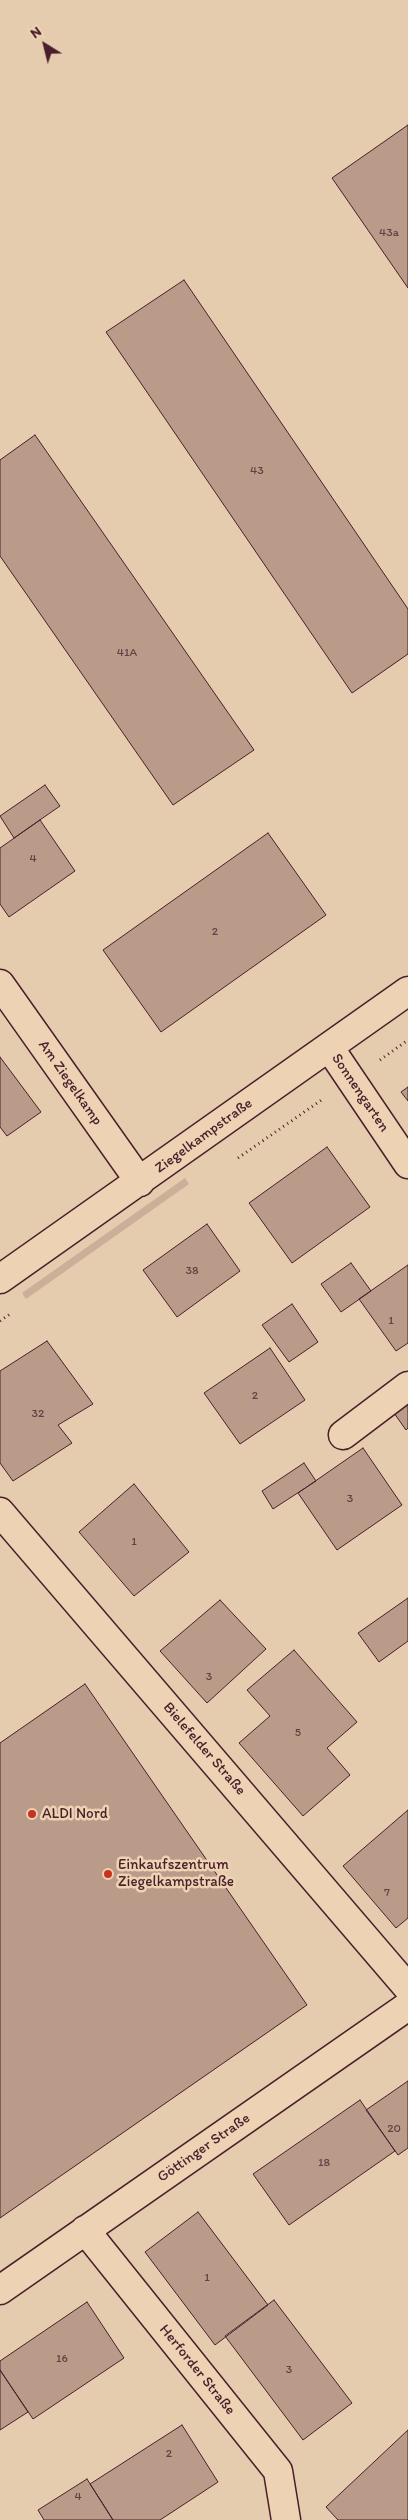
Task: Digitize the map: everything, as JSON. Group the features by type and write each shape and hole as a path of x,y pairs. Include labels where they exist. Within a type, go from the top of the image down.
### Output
{"street":[{"name":"Am Ziegelkamp","path":"0,984 140,1182"},
{"name":"Ziegelkampstraße","path":"0,1280 408,991"},
{"name":"Sonnengarten","path":"329,1047 408,1164"},
{"path":"343,1434 408,1386"},
{"name":"Bielefelder Straße","path":"0,1512 408,1988"},
{"name":"Göttinger Straße","path":"0,2290 408,2006"},
{"name":"Herforder Straße","path":"85,2230 278,2471 286,2520"}],"shaded area":[{"path":"185,1178 189,1184 26,1299 22,1293"}],"building":[{"path":"408,125 408,288 332,178"},
{"path":"184,280 408,609 408,654 352,693 106,332"},
{"path":"35,435 254,750 173,805 0,556 0,460"},
{"path":"45,785 60,806 14,838 0,816"},
{"path":"40,820 75,871 9,917 0,904 0,848"},
{"path":"268,833 326,915 161,1032 103,950"},
{"path":"0,1057 41,1112 7,1136 0,1127"},
{"path":"408,1087 408,1101 401,1092"},
{"path":"327,1147 370,1207 292,1263 249,1203"},
{"path":"207,1224 240,1271 177,1317 143,1270"},
{"path":"351,1263 371,1291 341,1312 321,1284"},
{"path":"408,1265 408,1343 396,1351 359,1299"},
{"path":"292,1304 318,1342 289,1362 262,1325"},
{"path":"47,1341 93,1404 58,1425 72,1443 13,1481 0,1463 0,1371"},
{"path":"270,1348 305,1400 240,1444 204,1393"},
{"path":"408,1402 408,1428 406,1430 394,1413"},
{"path":"363,1448 402,1505 337,1550 298,1493"},
{"path":"304,1463 316,1481 273,1509 262,1491"},
{"path":"134,1484 189,1552 134,1596 79,1532"},
{"path":"408,1598 408,1641 379,1662 358,1633"},
{"path":"220,1600 266,1649 207,1703 160,1651"},
{"path":"294,1650 357,1722 327,1748 350,1775 303,1816 239,1743 270,1716 247,1690"},
{"name":"Einkaufszentrum Ziegelkampstraße","path":"85,1684 307,2005 0,2218 0,1743"},
{"path":"408,1810 408,1918 396,1928 343,1866"},
{"path":"408,2081 408,2148 398,2155 366,2110"},
{"path":"360,2100 395,2151 289,2225 253,2174"},
{"path":"198,2212 268,2305 215,2345 145,2252"},
{"path":"274,2300 352,2403 303,2440 225,2336"},
{"path":"87,2302 124,2358 33,2419 0,2370 0,2361"},
{"path":"0,2370 28,2412 0,2430"},
{"path":"182,2425 218,2482 160,2520 113,2520 90,2484"},
{"path":"408,2430 408,2520 338,2520 326,2507"},
{"path":"87,2479 113,2520 44,2520 38,2510"}],"place":[{"name":"ALDI Nord","path":"32,1814"},
{"name":"Einkaufszentrum Ziegelkampstraße","path":"108,1874"}]}
